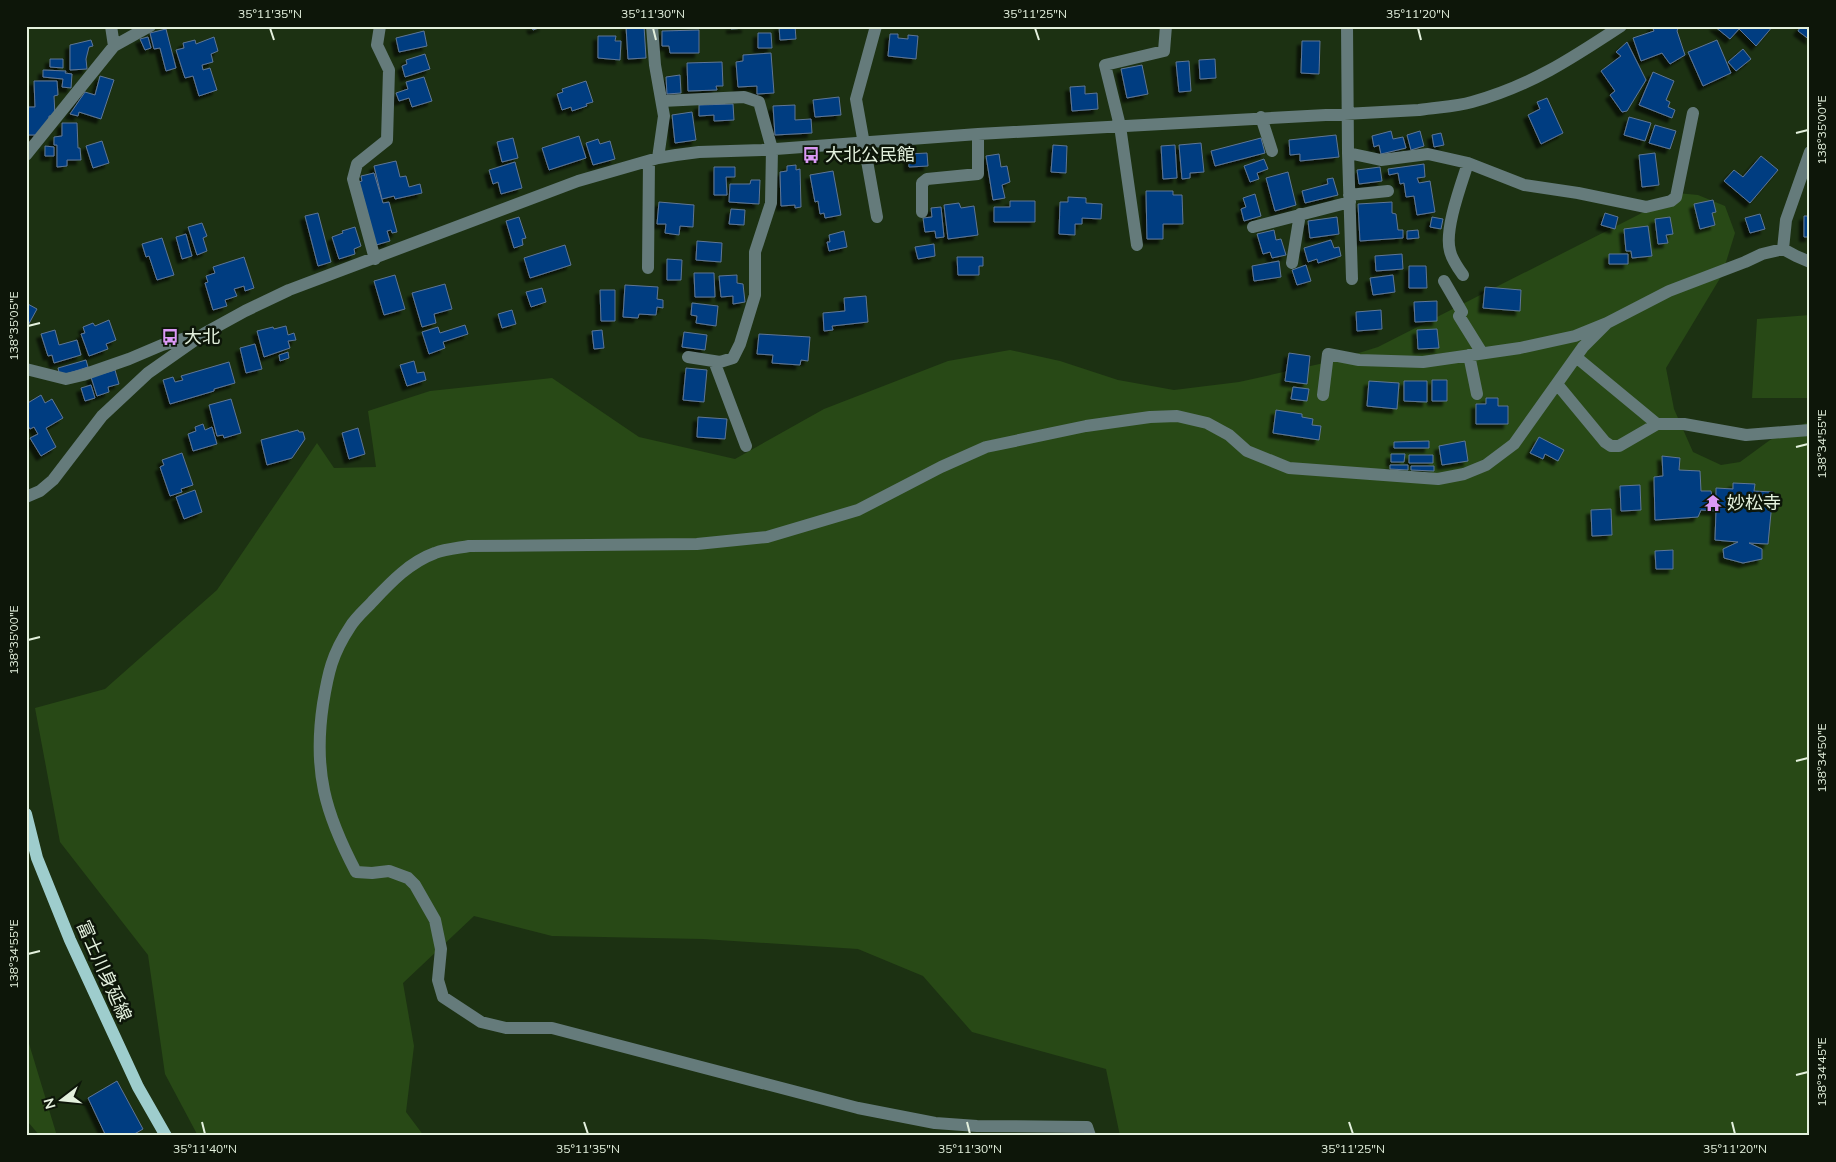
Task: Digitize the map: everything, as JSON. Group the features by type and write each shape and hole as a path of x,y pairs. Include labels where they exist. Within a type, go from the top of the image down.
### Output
{"main road":[{"name":"富士川身延線","path":"26,814 37,858 70,940 138,1087 166,1136"}],"street":[{"path":"111,26 114,46"},
{"path":"26,155 114,46 150,26"},
{"path":"375,258 353,179 357,164 387,140 389,70 377,45 380,26"},
{"path":"648,268 654,160 664,116 655,65 652,26"},
{"path":"876,26 856,99 877,217"},
{"path":"1137,245 1120,126 1105,65 1164,51 1166,26"},
{"path":"1347,26 1348,153 1352,279"},
{"path":"26,497 40,491 53,480 102,416 148,373 205,333 289,290 578,181 654,160 699,152 772,149 978,134 1261,117 1419,110 1470,103 1516,88 1562,64 1621,26"},
{"path":"662,101 744,97 759,102 772,149 771,203 756,252 755,295 740,344 733,358 720,362 688,357"},
{"path":"1348,153 1381,160 1428,154 1468,163 1524,186 1578,193 1646,206 1661,205 1671,202 1676,197 1693,113"},
{"path":"1261,117 1272,151"},
{"path":"922,212 922,183 927,179 978,174 978,134"},
{"path":"1783,249 1786,220 1804,192 1810,152"},
{"path":"1464,275 1456,265 1450,252 1448,238 1468,163"},
{"path":"1252,226 1300,214 1349,198 1388,191"},
{"path":"1292,263 1300,214"},
{"path":"1323,395 1328,354 1359,360 1424,362 1520,348 1575,336 1607,323 1669,291 1762,254 1783,249 1810,262"},
{"path":"1444,281 1462,312 1459,316 1482,353"},
{"path":"1090,1136 1087,1127 978,1126 935,1123 858,1108 552,1028 506,1028 481,1022 442,997 438,980 441,949 435,920 415,885 408,878 389,871 356,872 338,838 322,788 319,732 328,672 339,645 351,624 395,578 418,560 436,552 468,546 697,544 767,536 858,510 941,467 986,447 1086,426 1150,417 1177,416 1207,423 1229,435 1247,451 1289,468 1410,477 1438,478 1456,475 1486,465 1514,444 1576,357 1607,323"},
{"path":"26,370 66,379 129,359 162,345 205,333"},
{"path":"1469,355 1476,394"},
{"path":"1576,357 1656,424"},
{"path":"714,361 746,446"},
{"path":"1557,384 1605,442 1611,446 1619,446 1656,424 1684,424 1746,435 1810,430"}],"green space":[{"path":"1677,193 1698,195 1725,206 1735,233 1722,275 1666,368 1674,409 1693,452 1721,465 1740,462 1770,440 1810,421 1810,1136 1120,1136 1106,1069 972,1032 923,976 858,949 703,939 552,936 474,916 403,983 414,1046 406,1112 424,1136 198,1136 165,1074 148,955 60,842 35,708 105,689 217,590 317,443 334,468 376,467 368,411 430,391 552,378 639,437 735,459 824,409 948,361 1010,350 1060,361 1118,380 1174,390 1239,382 1333,361 1378,347 1638,215"},
{"path":"1810,315 1810,398 1752,398 1757,319"},
{"path":"26,1033 57,1136 40,1136 26,1118"}],"building":[{"path":"531,26 544,26 533,30"},
{"path":"626,26 644,26 646,58 628,59"},
{"path":"731,26 746,26 746,28 731,29"},
{"path":"779,26 795,26 796,39 780,40"},
{"path":"1652,26 1679,26 1677,31 1685,55 1670,64 1662,53 1641,61 1633,38 1654,31"},
{"path":"1714,26 1773,26 1756,46 1739,29 1730,39"},
{"path":"1801,26 1810,26 1810,40 1798,31"},
{"path":"166,29 176,68 166,71 160,48 154,49 150,33"},
{"path":"699,30 699,53 670,53 669,46 662,46 662,31"},
{"path":"424,31 427,46 399,52 396,38"},
{"path":"758,33 771,33 772,48 758,48"},
{"path":"890,34 898,34 898,38 908,39 908,35 918,36 916,59 888,56"},
{"path":"598,36 616,36 615,41 621,41 620,60 598,58"},
{"path":"148,37 151,48 145,50 140,39"},
{"path":"214,37 218,51 211,54 213,62 202,65 203,70 210,68 217,90 199,96 193,76 185,78 176,50 184,48 183,43 195,40 196,44"},
{"path":"91,40 93,46 89,47 86,59 87,69 70,70 70,45"},
{"path":"1717,40 1731,73 1703,86 1688,52"},
{"path":"1302,41 1320,41 1319,74 1301,73"},
{"path":"1627,42 1646,80 1627,111 1622,112 1610,95 1615,91 1601,71 1621,56 1616,52"},
{"path":"1743,49 1751,59 1736,71 1728,62"},
{"path":"771,53 774,93 757,94 757,86 738,87 736,62 743,61 743,55"},
{"path":"425,54 430,69 405,77 402,66 407,64 406,60"},
{"path":"50,59 63,59 63,68 50,67"},
{"path":"1215,59 1216,78 1200,79 1199,60"},
{"path":"1189,61 1191,91 1179,92 1176,62"},
{"path":"722,62 723,86 716,86 717,90 688,91 687,63"},
{"path":"1142,65 1148,94 1127,98 1121,69"},
{"path":"43,70 66,71 65,73 72,74 71,88 62,87 63,79 43,77"},
{"path":"1653,72 1674,81 1666,100 1670,102 1668,107 1675,110 1672,118 1639,105"},
{"path":"680,75 681,93 667,94 666,77"},
{"path":"100,76 114,80 101,119 79,112 78,116 70,114 85,92 95,95"},
{"path":"424,77 432,101 412,107 409,98 399,101 396,93 408,89 406,82"},
{"path":"34,81 57,81 58,95 54,96 55,116 49,116 49,121 38,135 26,135 26,107 35,107"},
{"path":"586,81 593,102 572,111 571,107 562,110 557,94 563,92 562,89"},
{"path":"1085,86 1085,94 1097,93 1098,109 1072,111 1070,87"},
{"path":"839,97 841,115 815,117 813,100"},
{"path":"1547,98 1563,133 1541,144 1528,115 1540,109 1537,102"},
{"path":"733,104 734,120 714,121 714,115 699,116 699,105"},
{"path":"795,105 795,120 811,119 812,133 775,135 773,106"},
{"path":"692,112 696,140 675,143 672,115"},
{"path":"1629,117 1651,123 1645,141 1624,135"},
{"path":"62,123 77,123 78,148 80,148 81,160 67,160 67,166 57,167 57,145 54,145 54,137 62,136"},
{"path":"1655,125 1676,131 1670,149 1649,143"},
{"path":"1391,131 1393,139 1403,137 1406,148 1381,154 1379,145 1374,147 1372,136"},
{"path":"1420,131 1424,146 1411,150 1407,135"},
{"path":"1441,133 1444,145 1434,147 1432,135"},
{"path":"1336,135 1339,157 1300,161 1300,154 1290,155 1289,140"},
{"path":"579,136 586,158 549,170 542,148"},
{"path":"513,138 518,158 502,162 497,142"},
{"path":"1261,138 1265,153 1215,166 1211,151"},
{"path":"598,139 600,144 610,141 615,159 593,165 586,143"},
{"path":"102,141 109,163 93,168 86,146"},
{"path":"1201,143 1204,172 1190,173 1190,178 1182,179 1179,145"},
{"path":"1053,145 1067,146 1066,173 1051,172"},
{"path":"1175,145 1177,178 1163,179 1161,146"},
{"path":"45,146 54,147 54,156 45,156"},
{"path":"927,153 928,166 909,167 908,154"},
{"path":"1655,153 1659,185 1642,187 1639,155"},
{"path":"999,154 1001,167 1007,166 1010,182 1002,185 1005,198 993,200 986,156"},
{"path":"1761,156 1778,170 1750,203 1724,181 1734,170 1743,177"},
{"path":"1264,159 1268,169 1257,173 1259,179 1250,182 1244,166"},
{"path":"396,161 400,177 406,176 409,187 420,184 422,193 395,199 394,196 382,199 374,166"},
{"path":"515,162 522,188 501,194 498,182 493,184 489,170"},
{"path":"1424,164 1425,177 1417,178 1419,183 1430,181 1435,212 1417,215 1414,196 1406,197 1404,183 1400,184 1398,173 1389,175 1388,169"},
{"path":"796,165 796,170 800,169 801,207 795,208 795,205 781,206 780,172 787,171 787,166"},
{"path":"714,167 735,167 735,177 726,177 727,195 714,195"},
{"path":"1380,167 1382,181 1359,184 1357,170"},
{"path":"833,171 841,215 825,218 824,213 820,214 818,201 815,202 810,175"},
{"path":"1288,172 1296,205 1275,211 1266,178"},
{"path":"374,173 383,203 389,202 397,232 387,231 390,241 376,245 359,182 362,181 361,176"},
{"path":"1333,178 1338,195 1305,203 1302,191 1328,184 1327,179"},
{"path":"751,180 760,180 759,204 729,202 730,184 750,184"},
{"path":"1146,191 1173,191 1173,195 1182,195 1183,224 1163,224 1163,239 1147,239"},
{"path":"1255,194 1261,216 1244,221 1241,209 1246,207 1243,198"},
{"path":"1068,197 1086,198 1086,203 1102,204 1101,219 1082,218 1082,224 1075,224 1075,235 1059,234 1060,202 1068,202"},
{"path":"1713,200 1716,212 1712,213 1715,225 1700,229 1694,204"},
{"path":"1010,201 1035,201 1035,222 994,222 994,207 1010,207"},
{"path":"659,202 694,205 693,227 680,226 679,235 665,233 666,224 657,224"},
{"path":"1392,202 1392,213 1396,214 1398,230 1403,230 1403,238 1360,241 1358,204"},
{"path":"959,203 961,208 974,206 978,235 948,239 944,205"},
{"path":"941,207 944,237 936,238 935,231 925,232 923,218 932,217 931,208"},
{"path":"731,209 745,210 744,225 729,224"},
{"path":"318,213 331,262 318,266 305,216"},
{"path":"1605,213 1618,217 1615,229 1601,225"},
{"path":"1760,214 1765,229 1750,233 1745,218"},
{"path":"1804,216 1810,216 1810,237 1804,237"},
{"path":"519,217 526,238 522,239 523,245 514,248 506,221"},
{"path":"1337,217 1339,234 1310,238 1308,221"},
{"path":"1432,217 1443,219 1441,229 1430,227"},
{"path":"1670,217 1673,234 1666,235 1668,243 1658,244 1655,219"},
{"path":"202,223 207,236 203,238 207,251 197,255 188,227"},
{"path":"1648,226 1652,256 1632,258 1631,251 1626,251 1624,229"},
{"path":"355,227 361,246 354,249 355,254 339,259 332,237 343,233 342,231"},
{"path":"1274,230 1276,240 1281,239 1286,255 1272,258 1270,252 1263,254 1257,234"},
{"path":"1418,230 1419,238 1407,239 1407,231"},
{"path":"844,231 847,247 829,251 827,242 830,242 829,235"},
{"path":"186,234 192,256 182,259 176,237"},
{"path":"162,238 174,275 157,280 149,256 146,257 142,244"},
{"path":"1331,240 1334,248 1339,247 1341,256 1318,263 1317,259 1308,262 1304,248"},
{"path":"697,241 722,243 721,262 696,260"},
{"path":"934,244 935,256 918,259 915,247"},
{"path":"565,245 571,265 530,278 524,258"},
{"path":"1402,254 1403,269 1376,271 1375,256"},
{"path":"1609,254 1628,254 1628,264 1609,264"},
{"path":"244,257 254,288 245,291 244,286 234,289 237,296 225,300 227,306 213,310 205,283 208,282 206,276 215,273 213,267"},
{"path":"957,257 983,257 983,266 979,266 979,275 958,275"},
{"path":"667,259 682,260 681,280 667,280"},
{"path":"1279,261 1281,277 1254,281 1252,266"},
{"path":"1306,265 1311,281 1297,285 1292,270"},
{"path":"1409,266 1426,266 1427,288 1409,288"},
{"path":"694,273 714,273 715,297 695,297"},
{"path":"395,275 405,309 384,315 374,281"},
{"path":"737,275 737,283 743,284 745,302 733,304 733,296 721,297 719,276"},
{"path":"1393,275 1395,292 1373,295 1370,278"},
{"path":"445,284 452,309 434,314 436,323 422,327 412,293"},
{"path":"625,285 658,287 657,299 663,300 663,308 657,307 656,315 639,314 638,318 623,317"},
{"path":"1485,287 1521,290 1520,311 1483,308"},
{"path":"542,288 546,302 531,307 526,292"},
{"path":"600,290 615,290 615,321 601,321"},
{"path":"866,296 868,322 832,326 833,330 824,331 823,313 845,311 844,298"},
{"path":"1437,301 1437,321 1415,322 1414,302"},
{"path":"26,303 37,309 26,329"},
{"path":"692,303 718,306 716,326 696,323 697,316 691,315"},
{"path":"512,310 516,324 502,328 498,314"},
{"path":"1381,310 1382,329 1357,331 1356,312"},
{"path":"109,320 116,340 106,344 108,349 89,356 81,334 85,333 83,327 93,323 95,326"},
{"path":"465,325 468,334 443,342 445,348 429,354 422,332 438,327 440,333"},
{"path":"286,326 288,335 294,333 296,340 288,341 290,348 264,357 257,331"},
{"path":"1437,329 1439,348 1418,349 1417,330"},
{"path":"55,330 59,345 77,340 81,355 54,363 52,355 48,356 41,334"},
{"path":"602,330 604,348 594,349 592,331"},
{"path":"684,332 707,335 705,350 682,347"},
{"path":"759,334 810,337 808,361 801,360 800,365 772,363 773,355 757,354"},
{"path":"255,344 262,369 246,373 240,348"},
{"path":"288,352 289,358 280,361 279,355"},
{"path":"1289,353 1310,356 1307,384 1285,381"},
{"path":"86,360 88,367 60,376 58,368"},
{"path":"414,361 417,373 424,372 426,380 407,386 400,365"},
{"path":"229,362 235,383 170,404 163,380 173,377 175,382 183,380 181,376"},
{"path":"686,368 707,370 704,402 683,400"},
{"path":"115,370 119,384 108,387 109,392 97,396 91,377"},
{"path":"1432,380 1447,380 1447,401 1432,401"},
{"path":"1369,381 1399,383 1397,409 1367,406"},
{"path":"1404,381 1427,381 1427,402 1404,401"},
{"path":"91,385 95,398 85,401 81,388"},
{"path":"1293,387 1309,389 1307,401 1291,399"},
{"path":"41,395 45,403 52,399 63,418 46,428 56,447 41,456 30,438 38,434 34,427 30,429 26,423 26,404"},
{"path":"1486,398 1498,398 1498,406 1508,406 1508,424 1476,424 1476,404 1486,404"},
{"path":"231,399 241,433 224,438 223,435 217,436 209,405"},
{"path":"1276,410 1302,414 1302,417 1313,419 1312,425 1321,426 1319,440 1273,433"},
{"path":"698,417 727,419 725,439 697,437"},
{"path":"203,424 205,430 212,427 217,444 193,451 188,434 196,431 195,427"},
{"path":"358,428 365,454 349,459 342,433"},
{"path":"298,430 303,432 305,439 292,458 267,465 261,440"},
{"path":"1539,437 1564,450 1558,461 1545,454 1543,459 1530,453"},
{"path":"1429,441 1429,448 1394,448 1394,442"},
{"path":"1465,441 1468,461 1442,465 1439,446"},
{"path":"182,453 193,485 181,489 182,492 170,496 160,467 164,465 162,460"},
{"path":"1391,454 1405,454 1404,462 1391,462"},
{"path":"1409,455 1433,455 1433,463 1409,463"},
{"name":"妙松寺","path":"1662,456 1680,458 1679,470 1700,471 1701,491 1711,491 1712,496 1716,497 1716,488 1733,489 1733,483 1755,484 1754,491 1773,492 1768,544 1749,543 1762,549 1762,559 1743,563 1724,558 1723,549 1738,542 1715,540 1716,511 1701,510 1698,517 1655,520 1654,477 1663,476"},
{"path":"1390,465 1408,465 1408,470 1390,469"},
{"path":"1411,466 1434,466 1434,471 1411,470"},
{"path":"1640,485 1641,510 1621,511 1620,486"},
{"path":"195,490 202,512 184,519 176,497"},
{"path":"1611,509 1612,535 1592,536 1591,510"},
{"path":"1673,550 1673,569 1656,569 1655,551"},
{"path":"117,1081 143,1129 131,1136 106,1136 88,1098"}],"place":[{"name":"大北公民館","path":"811,155"},
{"name":"大北","path":"170,337"},
{"name":"妙松寺","path":"1713,503"}]}
